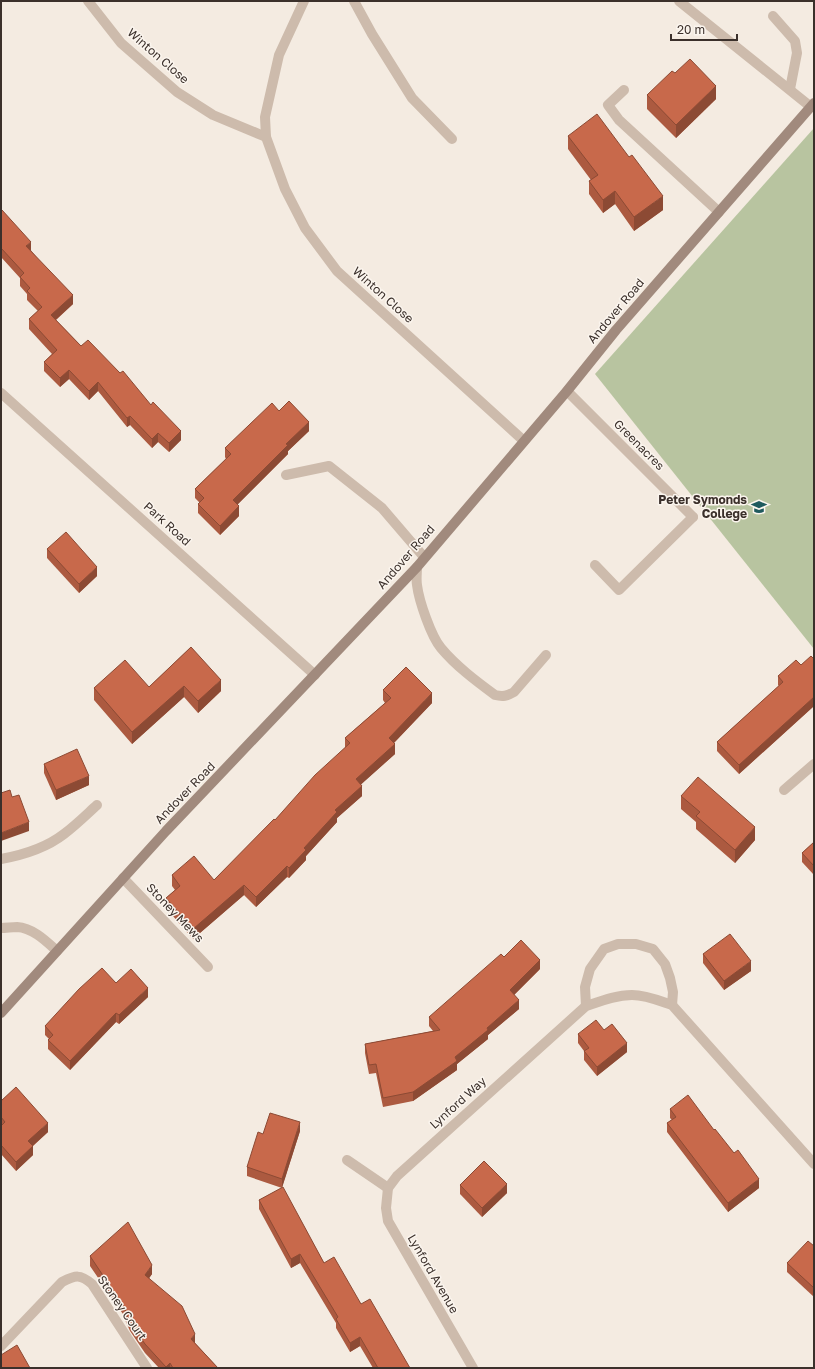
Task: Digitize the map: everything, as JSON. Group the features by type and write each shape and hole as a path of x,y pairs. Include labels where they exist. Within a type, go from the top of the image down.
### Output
{"main road":[{"name":"Andover Road","path":"1,1013 123,878 417,567 567,392 616,330 813,105"}],"street":[{"name":"Winton Close","path":"88,1 121,43 177,92 213,115 266,137"},
{"name":"Winton Close","path":"304,1 279,55 265,118 266,137 285,189 305,228 337,271 524,441"},
{"path":"354,1 372,34 412,98 452,139"},
{"path":"679,1 790,90 813,105"},
{"path":"773,16 795,41 797,54 790,90"},
{"path":"624,90 608,105 619,120 719,212"},
{"name":"Greenacres","path":"567,392 693,517 619,590 595,565"},
{"name":"Park Road","path":"1,393 315,675"},
{"path":"286,475 329,466 382,508 424,557"},
{"path":"417,567 417,585 425,614 435,639 441,648 459,666 495,695 501,697 508,696 514,692 546,655"},
{"path":"784,790 814,764"},
{"path":"1,859 14,857 41,848 63,835 97,805"},
{"name":"Stoney Mews","path":"123,878 208,967"},
{"path":"1,928 18,927 31,931 44,939 57,951"},
{"path":"586,1006 585,987 590,969 604,949 618,944 636,944 653,949 665,964 670,978 673,992 672,1005"},
{"name":"Lynford Way","path":"388,1188 396,1176 586,1006 606,999 633,995 655,999 672,1005 814,1164"},
{"path":"347,1160 388,1188"},
{"name":"Lynford Avenue","path":"388,1188 386,1208 388,1221 473,1368"},
{"name":"Stoney Court","path":"1,1346 62,1282 74,1276 84,1278 92,1284 147,1368"}],"green space":[{"name":"Peter Symonds College","path":"814,128 814,649 595,374"}],"building":[{"path":"690,59 716,86 676,125 647,95 672,71 675,73"},
{"path":"597,114 629,157 632,155 663,196 634,217 615,191 603,200 589,181 598,175 568,136"},
{"path":"2,210 31,242 26,246 73,295 51,315 81,346 88,340 120,373 123,371 151,405 153,402 181,431 169,443 158,433 152,439 130,416 127,418 98,382 89,391 69,370 60,378 44,362 57,350 29,319 42,307 27,291 30,288 20,277 24,273 1,248"},
{"path":"289,401 309,422 233,500 239,506 220,526 198,504 204,498 195,489 231,454 225,448 272,403 279,411"},
{"path":"66,532 97,567 79,584 47,549"},
{"path":"191,647 221,680 198,701 184,686 132,732 94,688 125,660 149,687"},
{"path":"811,656 814,659 814,697 739,765 717,742 783,682 778,676 796,660 801,665"},
{"path":"406,667 432,693 389,738 395,744 356,779 362,786 335,810 337,812 304,848 306,850 289,868 287,866 256,897 244,885 193,929 166,898 180,886 172,875 194,856 214,880 274,819 275,820 315,775 350,743 345,738 391,698 383,690"},
{"path":"77,749 89,776 56,790 44,764"},
{"path":"698,777 755,827 735,850 696,816 700,812 681,796"},
{"path":"10,790 12,797 19,795 29,822 1,833 1,793"},
{"path":"814,842 814,866 802,853"},
{"path":"730,934 751,961 724,981 703,954"},
{"path":"521,940 540,960 510,990 519,1000 487,1028 488,1030 455,1057 457,1061 413,1092 383,1098 376,1064 369,1065 365,1044 440,1030 429,1017 501,954 504,957"},
{"path":"102,968 116,983 131,969 148,988 119,1015 116,1013 70,1061 48,1040 53,1035 45,1026 79,989"},
{"path":"596,1020 604,1030 612,1024 627,1043 597,1067 584,1051 589,1048 578,1034"},
{"path":"16,1087 48,1123 28,1141 33,1146 16,1162 1,1145 1,1126 5,1122 1,1117 1,1101"},
{"path":"688,1095 714,1130 715,1129 734,1153 738,1150 759,1179 728,1203 667,1123 676,1117 670,1109"},
{"path":"270,1113 300,1122 282,1179 247,1167 258,1132 263,1134"},
{"path":"484,1161 507,1184 482,1208 460,1185"},
{"path":"283,1187 324,1263 334,1257 361,1304 370,1299 410,1368 378,1368 360,1337 350,1343 336,1319 338,1317 300,1254 291,1259 259,1200"},
{"path":"128,1222 152,1265 145,1275 182,1306 195,1334 191,1339 218,1368 173,1368 170,1363 166,1367 145,1344 130,1322 125,1311 126,1310 90,1256"},
{"path":"808,1241 814,1246 814,1288 787,1263"},
{"path":"17,1345 30,1368 1,1368 1,1355"}],"place":[{"name":"Peter Symonds College","path":"759,507"}]}
